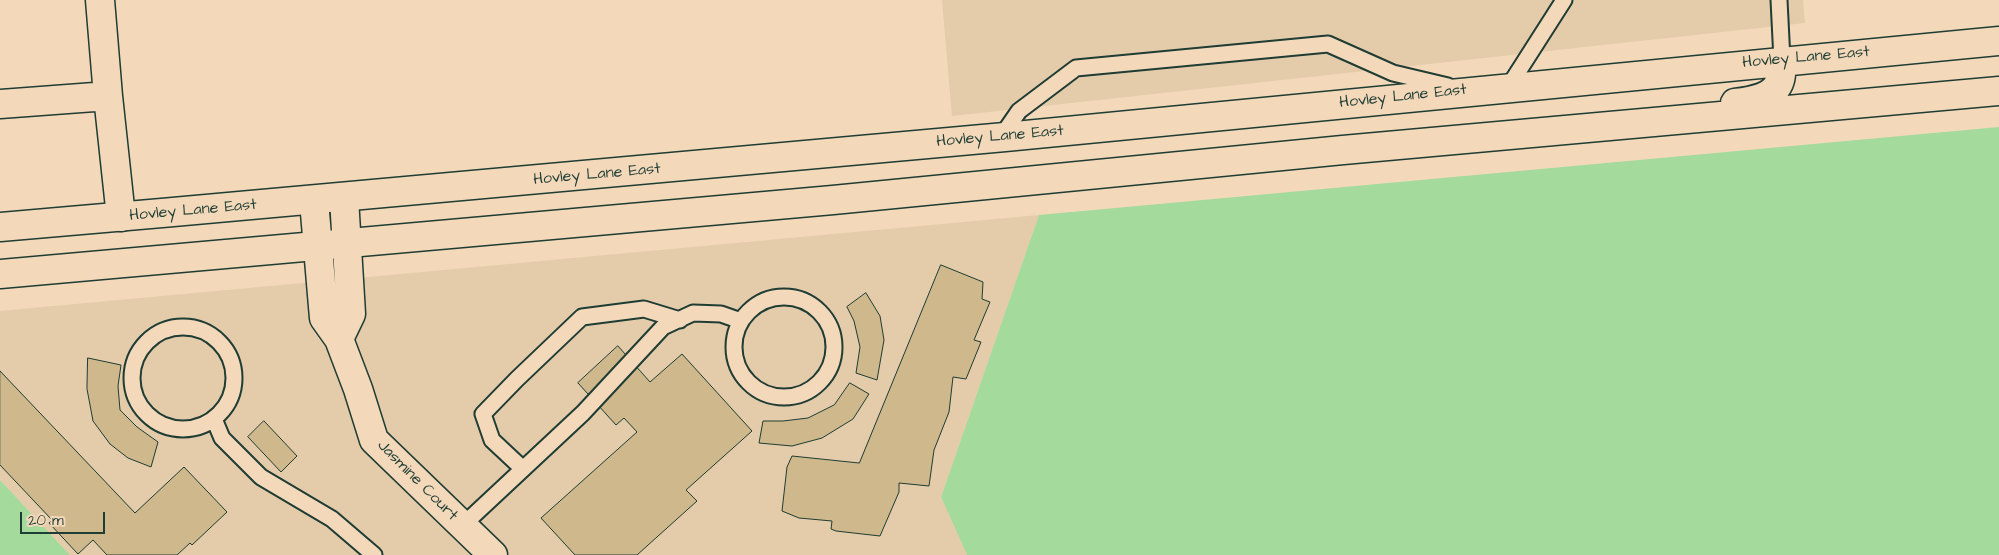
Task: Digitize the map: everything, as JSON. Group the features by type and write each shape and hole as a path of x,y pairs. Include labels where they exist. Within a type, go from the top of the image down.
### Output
{"street":[{"path":"100,0 121,217"},
{"name":"Hovley Lane East","path":"0,227 314,201 1001,137 1782,60 1999,41"},
{"path":"1551,132 1745,102 1767,95 1775,90 1780,80 1782,60"},
{"path":"0,274 833,200 1999,91"},
{"path":"0,104 108,96"},
{"path":"339,339 352,314 344,198"},
{"name":"Jasmine Court","path":"314,201 324,318 339,339 358,389 374,440 493,555"}],"lane":[{"path":"1509,86 1564,0"},
{"path":"1779,0 1782,60"},
{"path":"1001,137 1019,111 1076,68 1328,44 1393,73 1469,90"},
{"path":"782,296 798,298 813,305 825,316 832,331 835,348 832,363 824,378 813,388 799,395 784,397 769,395 755,388 744,378 737,365 733,350 735,335 741,321 752,308 766,300 782,296"},
{"path":"522,469 492,440 484,414 517,379 582,317 644,309 680,320"},
{"path":"462,526 583,413 663,327 693,313 721,314 741,321"},
{"path":"185,328 202,331 215,339 226,350 232,364 233,387 225,408 214,419 198,427 181,429 164,426 148,416 138,402 132,385 133,367 140,351 152,338 167,330 185,328"},
{"path":"214,419 222,438 261,477 332,519 374,555"}],"shaded area":[{"path":"942,0 1803,0 1805,23 952,116"},
{"path":"1039,215 941,497 967,555 70,555 0,480 0,311"}],"green space":[{"path":"1999,127 1999,555 967,555 941,497 1039,215"},
{"path":"0,480 70,555 0,555"}],"building":[{"path":"941,265 983,282 982,299 990,302 974,340 981,342 966,379 953,377 949,412 934,450 929,486 899,483 899,492 880,536 836,531 831,529 832,521 799,518 782,511 787,467 792,456 859,463"},
{"path":"866,293 880,316 884,340 877,380 856,373 860,347 854,321 847,307"},
{"path":"618,346 650,382 682,354 752,431 686,490 697,501 637,555 575,555 541,518 637,432 624,418 616,425 578,383"},
{"path":"88,358 121,365 118,386 120,410 137,427 158,442 151,467 128,458 110,444 93,421 87,389"},
{"path":"0,371 135,513 184,467 227,512 192,545 190,543 177,555 107,555 93,540 78,554 49,523 52,520 0,465"},
{"path":"850,383 869,394 853,419 822,438 792,446 759,443 763,421 808,418 834,405"},
{"path":"264,421 297,456 281,472 248,437"}]}
